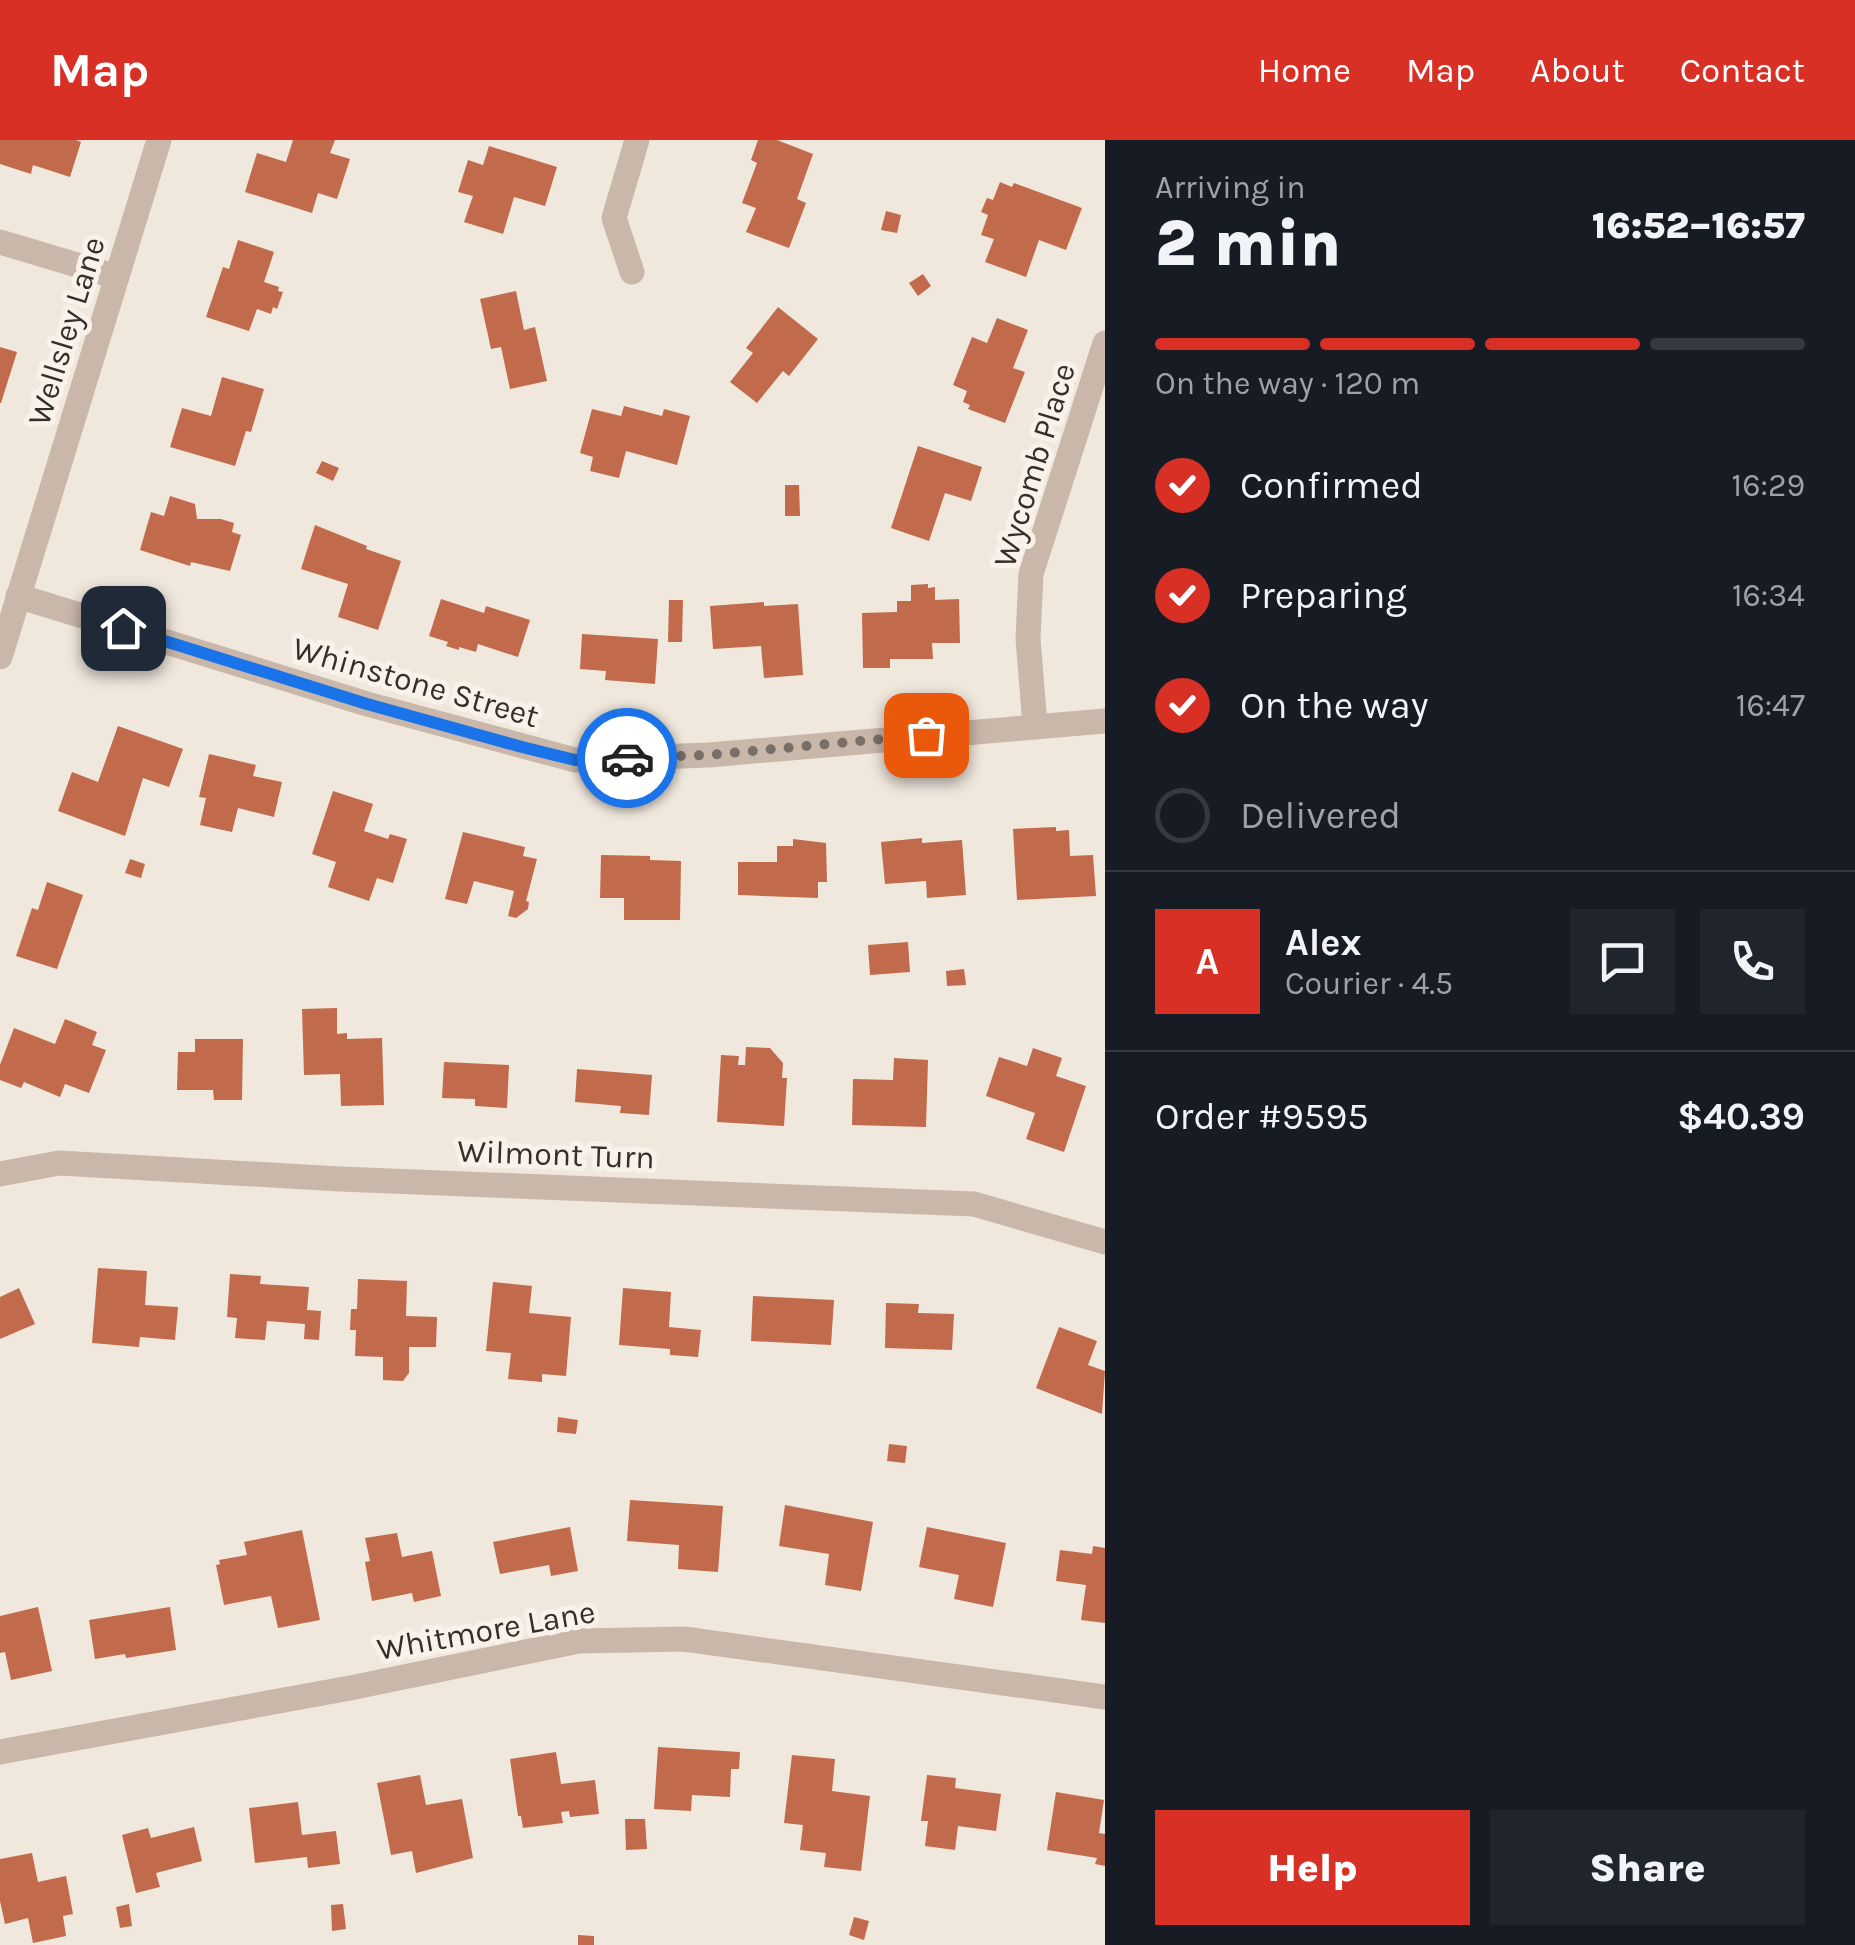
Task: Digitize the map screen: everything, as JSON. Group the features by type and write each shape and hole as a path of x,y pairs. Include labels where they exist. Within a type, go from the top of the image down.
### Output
{"street":[{"name":"Wellsley Lane","path":"0,657 159,140"},
{"path":"632,272 614,218 637,140"},
{"path":"0,242 117,277"},
{"name":"Wycomb Place","path":"1035,725 1028,639 1031,574 1105,343"},
{"name":"Whinstone Street","path":"18,596 367,704 575,760 709,755 1105,721"},
{"name":"Wilmont Turn","path":"0,1174 59,1163 974,1204 1105,1242"},
{"name":"Whitmore Lane","path":"0,1752 350,1688 579,1641 684,1639 1105,1696"}],"building":[{"path":"0,140 81,142 70,177 33,165 31,174 0,164"},
{"path":"293,140 335,140 330,153 350,159 337,199 318,193 312,213 245,192 257,153 286,162"},
{"path":"758,140 777,140 813,154 797,199 806,203 789,248 746,232 756,208 742,203 757,163 751,160"},
{"path":"489,146 557,167 545,206 514,197 503,234 464,222 473,196 458,192 468,160 483,165"},
{"path":"1000,182 1012,187 1014,183 1082,208 1066,250 1039,240 1026,277 985,262 994,239 981,235 988,215 981,212 987,198 993,200"},
{"path":"886,211 901,215 897,233 881,230"},
{"path":"238,240 274,252 264,282 283,292 271,314 257,309 249,331 206,317 223,267 229,269"},
{"path":"923,274 931,286 918,296 909,283"},
{"path":"516,291 524,330 535,327 547,381 510,389 501,347 491,349 480,299"},
{"path":"778,307 818,339 789,376 783,371 757,403 730,382 753,353 746,348"},
{"path":"997,318 1028,330 1013,368 1025,372 1005,423 968,409 970,405 963,402 967,391 953,385 972,337 987,343"},
{"path":"0,347 17,352 1,403 0,403"},
{"path":"222,377 264,389 235,466 170,447 182,408 211,416"},
{"path":"624,406 662,416 664,409 690,416 677,465 626,451 619,478 590,471 593,457 580,453 592,409 621,416"},
{"path":"918,446 982,467 971,501 945,493 929,541 891,528"},
{"path":"322,461 339,468 333,481 316,473"},
{"path":"785,485 799,485 800,516 785,516"},
{"path":"170,496 195,504 197,519 234,523 232,532 241,535 230,571 191,562 190,566 140,550 151,512 164,516"},
{"path":"315,525 401,561 378,630 338,617 348,584 301,569"},
{"path":"928,584 928,588 935,587 935,600 959,599 960,643 932,643 933,659 890,659 890,668 863,668 862,613 897,612 897,601 911,601 911,585"},
{"path":"441,599 484,613 486,606 530,620 518,657 478,644 476,652 459,650 429,636"},
{"path":"669,600 683,600 682,642 668,642"},
{"path":"764,602 764,606 798,604 803,675 764,678 761,646 713,649 710,606"},
{"path":"582,634 658,639 655,684 605,680 606,671 580,669"},
{"path":"118,726 183,749 169,787 143,778 125,836 58,811 72,772 98,782"},
{"path":"209,754 256,765 253,776 282,782 274,817 238,808 232,832 200,825 206,798 199,797"},
{"path":"333,791 373,804 364,831 388,839 390,834 407,839 393,883 377,878 369,901 328,887 336,862 312,854"},
{"path":"1056,827 1056,831 1069,830 1070,856 1093,855 1096,896 1017,900 1013,829"},
{"path":"463,832 525,847 523,856 537,859 526,901 528,909 516,918 508,916 514,891 474,881 467,904 445,899"},
{"path":"922,838 922,843 962,840 966,895 927,898 926,881 885,884 881,842"},
{"path":"793,839 826,843 827,882 818,882 818,898 738,895 738,862 777,862 777,846 793,846"},
{"path":"601,855 681,861 680,920 624,920 624,898 600,898"},
{"path":"130,859 145,864 141,878 125,873"},
{"path":"47,882 83,895 57,969 16,956 32,908 38,910"},
{"path":"908,942 910,972 870,975 868,945"},
{"path":"964,969 966,985 947,986 946,971"},
{"path":"337,1008 337,1034 347,1033 347,1039 382,1038 384,1105 341,1106 340,1074 304,1075 302,1009"},
{"path":"65,1019 97,1032 92,1045 106,1050 89,1093 65,1084 60,1097 24,1082 21,1088 0,1080 0,1065 14,1028 55,1044"},
{"path":"195,1039 243,1039 242,1100 214,1100 213,1090 177,1090 178,1052 195,1052"},
{"path":"746,1047 770,1048 783,1063 782,1078 787,1078 784,1126 717,1122 721,1055 739,1056 738,1065 745,1065"},
{"path":"1033,1048 1062,1058 1056,1076 1086,1086 1064,1152 1026,1139 1035,1113 986,1096 999,1057 1027,1066"},
{"path":"894,1058 928,1060 926,1127 852,1125 853,1079 893,1080"},
{"path":"444,1062 509,1065 507,1108 475,1106 475,1099 442,1098"},
{"path":"577,1069 652,1075 649,1115 620,1113 621,1106 575,1102"},
{"path":"98,1268 147,1271 145,1305 178,1307 175,1340 140,1337 139,1347 92,1343"},
{"path":"230,1274 261,1276 260,1284 309,1287 307,1310 321,1311 319,1340 304,1339 305,1324 267,1321 265,1340 235,1338 237,1318 227,1317"},
{"path":"358,1279 407,1281 406,1316 437,1317 436,1347 409,1347 409,1373 403,1381 383,1380 383,1357 355,1356 356,1330 350,1330 351,1309 357,1309"},
{"path":"493,1282 532,1286 529,1313 571,1317 566,1376 542,1374 542,1382 508,1379 511,1353 486,1351"},
{"path":"19,1288 35,1324 0,1339 0,1297"},
{"path":"623,1288 671,1292 669,1327 701,1330 698,1357 670,1355 670,1349 619,1345"},
{"path":"753,1296 834,1300 831,1345 751,1341"},
{"path":"886,1303 919,1304 918,1313 954,1314 952,1350 885,1348"},
{"path":"1059,1327 1097,1341 1088,1365 1105,1371 1102,1414 1036,1388"},
{"path":"558,1417 578,1420 576,1434 557,1432"},
{"path":"889,1444 907,1446 905,1463 887,1461"},
{"path":"630,1500 723,1506 718,1572 678,1569 679,1545 627,1541"},
{"path":"785,1505 873,1522 861,1591 825,1585 829,1554 779,1546"},
{"path":"570,1527 578,1571 551,1576 549,1565 500,1574 493,1542"},
{"path":"927,1527 1006,1543 993,1607 954,1599 959,1575 919,1567"},
{"path":"302,1530 320,1620 278,1628 271,1596 224,1605 216,1565 219,1560 247,1555 244,1542"},
{"path":"397,1533 402,1557 432,1551 441,1596 414,1602 412,1593 372,1601 365,1538"},
{"path":"1093,1546 1105,1548 1105,1623 1081,1620 1086,1585 1056,1581 1060,1550 1092,1554"},
{"path":"38,1607 52,1671 11,1680 5,1652 0,1653 0,1616"},
{"path":"170,1607 176,1650 95,1659 89,1620"},
{"path":"658,1747 740,1752 739,1769 731,1769 730,1797 692,1795 691,1811 654,1809"},
{"path":"556,1752 561,1784 595,1780 599,1814 570,1817 569,1811 561,1812 563,1823 523,1828 510,1759"},
{"path":"792,1755 835,1759 832,1791 870,1796 861,1871 824,1867 826,1853 800,1850 803,1825 784,1823"},
{"path":"420,1775 426,1805 462,1799 473,1858 416,1873 412,1851 391,1855 377,1783"},
{"path":"927,1775 956,1778 955,1788 1001,1794 996,1831 958,1826 955,1850 925,1846 928,1821 921,1821"},
{"path":"1056,1792 1104,1800 1099,1833 1105,1834 1105,1866 1095,1864 1097,1858 1047,1850"},
{"path":"298,1802 302,1835 336,1831 340,1864 308,1868 307,1857 255,1863 249,1808"},
{"path":"625,1819 645,1819 647,1849 626,1850"},
{"path":"194,1827 202,1861 156,1873 160,1887 136,1893 122,1835 148,1828 151,1838"},
{"path":"32,1853 38,1882 66,1876 73,1914 63,1916 66,1936 33,1943 28,1918 5,1924 0,1901 0,1859"},
{"path":"129,1904 132,1926 120,1928 116,1907"},
{"path":"343,1904 346,1929 332,1931 331,1905"},
{"path":"854,1917 869,1921 864,1940 849,1935"},
{"path":"578,1935 594,1936 594,1945 578,1945"}],"way so far":[{"path":"627,758 709,755 926,735"}],"route":[{"path":"123,628 367,704 522,747 575,760 627,758"}]}
